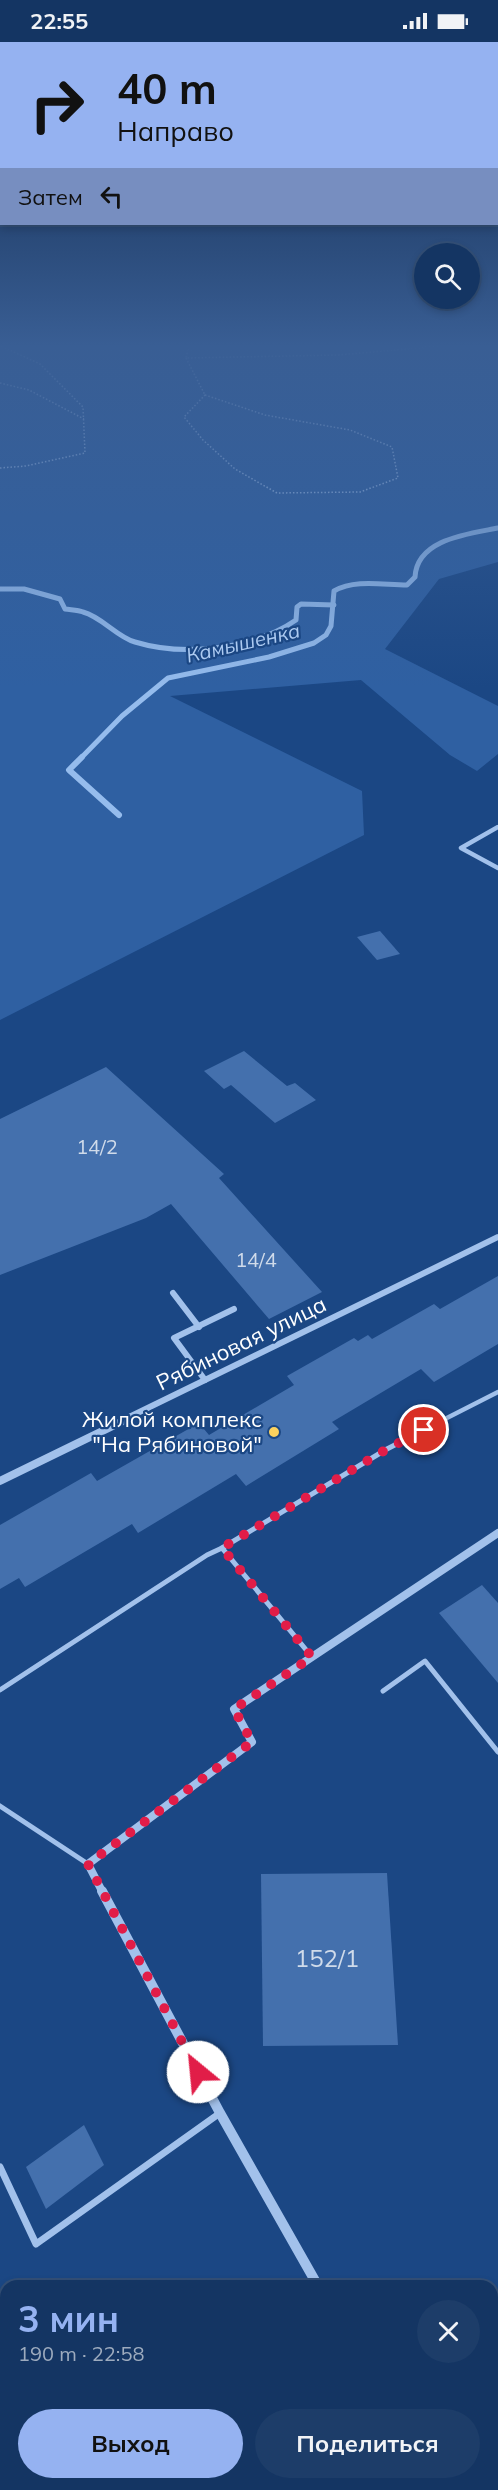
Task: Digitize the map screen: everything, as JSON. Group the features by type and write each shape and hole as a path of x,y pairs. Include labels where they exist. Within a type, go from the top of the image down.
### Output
{"street":[{"path":"498,827 461,848 498,868"},
{"name":"Рябиновая улица","path":"0,1481 498,1237"},
{"path":"173,1293 199,1327"},
{"path":"206,1380 174,1338 234,1309"},
{"path":"315,2280 220,2113 88,1864 252,1742 234,1709 498,1533"}],"lane":[{"path":"0,1690 207,1555 387,1449 498,1392"},
{"path":"222,1548 312,1657"},
{"path":"383,1690 425,1661 498,1752"},
{"path":"0,1806 88,1864"},
{"path":"0,2167 36,2244 220,2113"}],"path":[{"path":"0,468 26,466 52,460"},
{"path":"225,460 235,469 276,493 360,492 398,478 395,460"}],"shaded area":[{"path":"0,460 498,460 498,562 439,579 385,649 498,706 498,754 477,771 450,755 361,680 170,696 362,791 364,835 0,1020"}],"building":[{"path":"380,931 400,954 377,960 357,937"},
{"path":"244,1051 287,1086 295,1083 316,1100 275,1123 231,1085 224,1089 204,1071"},
{"path":"106,1067 224,1174 219,1178 322,1292 269,1319 171,1204 146,1218 0,1275 0,1119"},
{"name":"Жилой комплекс \"На Рябиновой\"","path":"498,1276 498,1344 434,1382 421,1369 332,1422 339,1429 246,1486 236,1474 138,1533 132,1524 25,1587 19,1578 0,1589 0,1525 91,1473 97,1481 199,1423 209,1435 294,1385 287,1376 354,1338 358,1341 368,1335 372,1339 434,1304 440,1309"},
{"path":"482,1585 498,1603 498,1683 439,1613"},
{"path":"387,1873 398,2045 263,2046 261,1874"},
{"path":"84,2125 104,2165 46,2209 26,2167"}],"waterway":[{"name":"Камышенка","path":"333,605 334,591 342,587 360,584 407,585 415,577 418,564 434,546 459,536 498,528"},
{"path":"0,589 24,589 60,599 65,609 79,611 97,618 128,639 154,647 175,649 218,648 240,644 279,630 296,620 297,607 301,604 333,605"},
{"name":"Камышенка","path":"81,758 122,716 168,678 269,657 314,643 326,635 331,626 333,605"},
{"name":"Камышенка","path":"81,758 69,770 119,815"}],"place":[{"name":"Жилой комплекс \"На Рябиновой\"","path":"274,1432"}],"route":[{"path":"198,2072 88,1864 252,1742 234,1709 312,1657 222,1548 387,1449 424,1430"}]}
